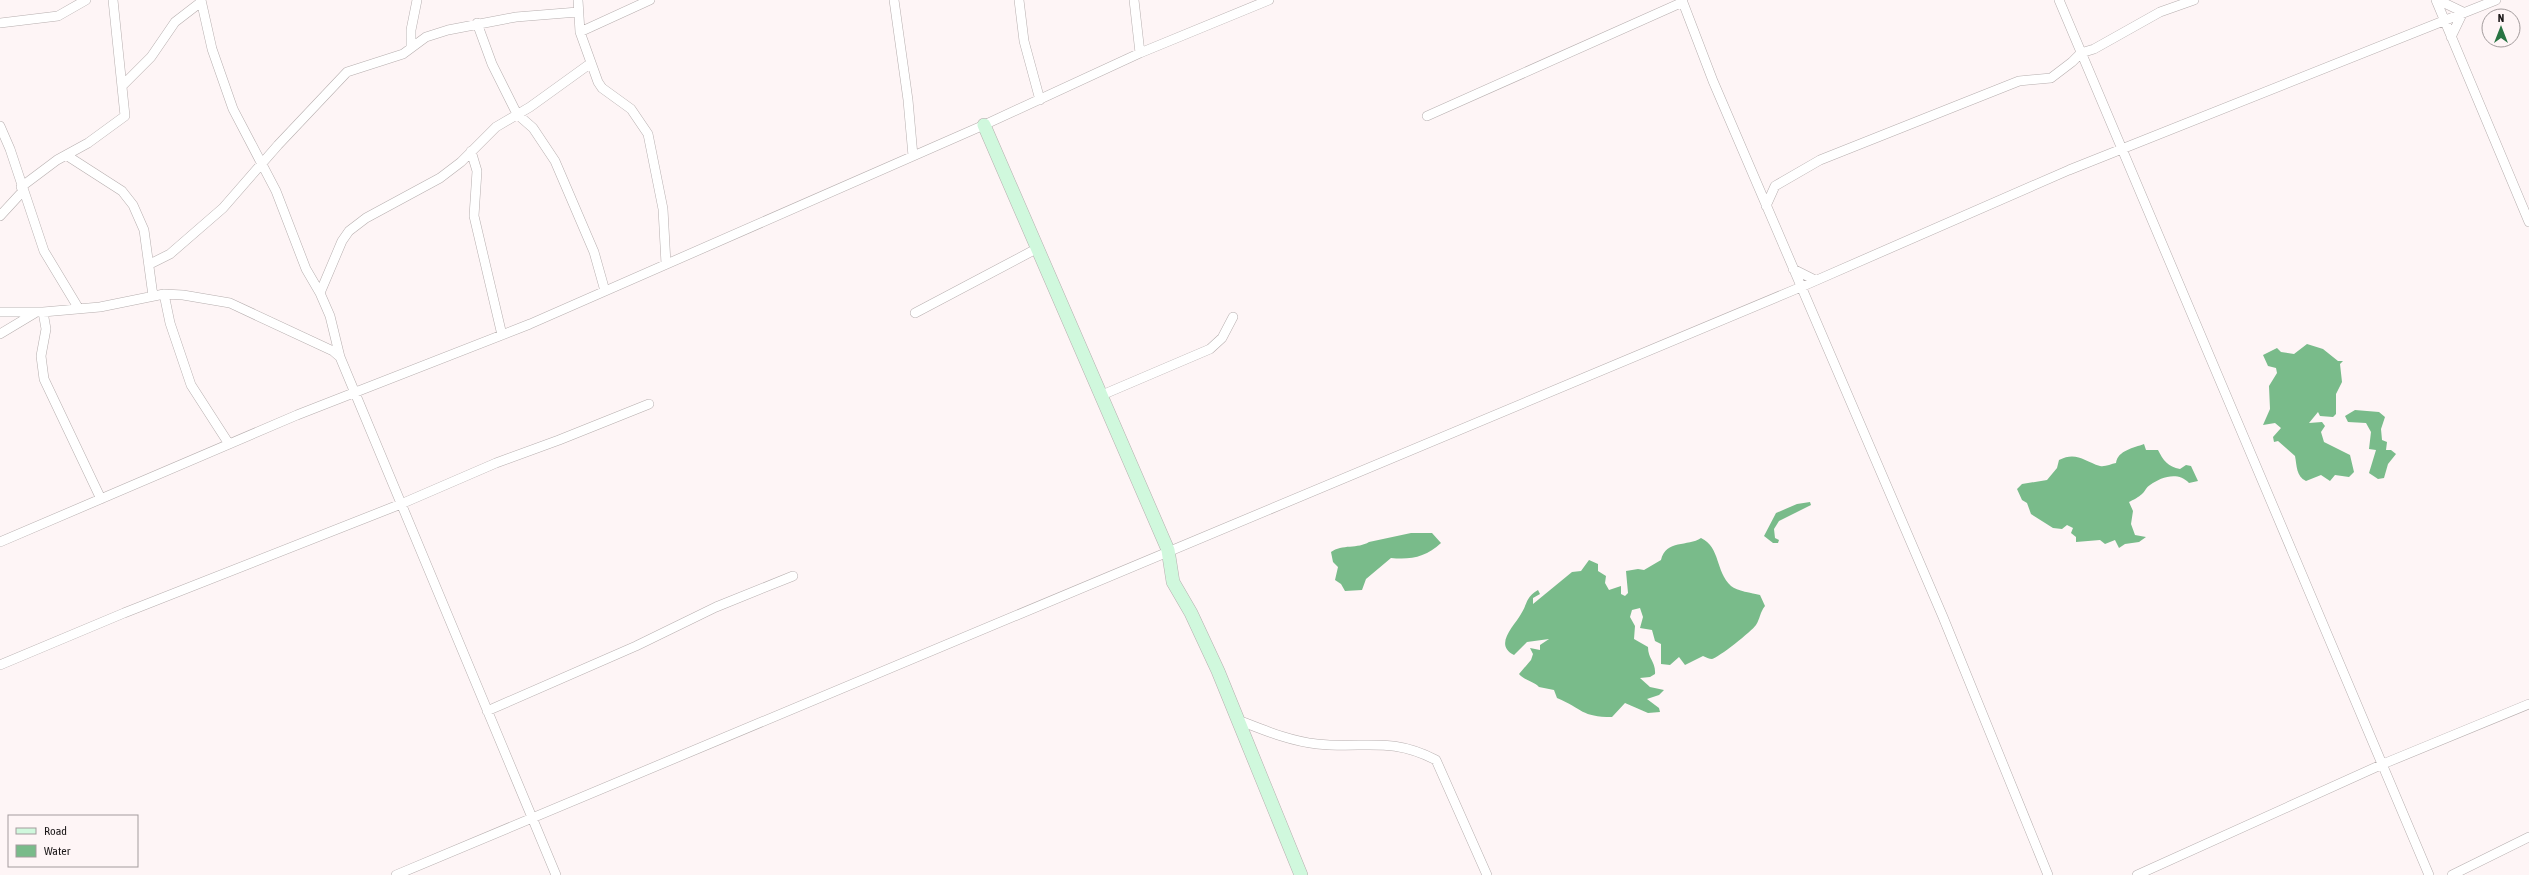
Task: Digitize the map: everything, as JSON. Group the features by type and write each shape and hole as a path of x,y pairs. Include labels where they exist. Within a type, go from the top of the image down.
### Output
{"street":[{"path":"0,23 58,16 86,0"},
{"path":"0,216 22,189 66,155 88,143 123,119 126,111 113,0"},
{"path":"411,48 411,30 417,0"},
{"path":"578,0 580,32 590,63 602,88 630,109 648,134 663,209 666,264"},
{"path":"580,32 650,0"},
{"path":"894,0 908,100 913,156"},
{"path":"1019,0 1024,41 1040,100"},
{"path":"1134,0 1140,53"},
{"path":"0,542 229,444 353,393 502,335 605,291 984,125 1140,53 1268,0"},
{"path":"2059,0 2430,875"},
{"path":"1766,206 1775,186 1820,160 2019,82 2050,78 2072,62 2081,53 2094,49 2160,12 2194,0"},
{"path":"2437,0 2463,12"},
{"path":"2437,0 2451,37 2529,222"},
{"path":"396,875 1168,550 1801,287 2122,148 2496,0"},
{"path":"122,86 151,57 175,22 201,1 212,49 233,109 262,163 287,217 306,269 320,292 330,316 340,357 353,393 556,875"},
{"path":"1426,116 1683,1 1712,81 1943,617 2048,875"},
{"path":"150,264 170,254 195,234 223,208 262,163 347,72 389,59 411,48 426,37 477,23 516,17 578,12"},
{"path":"2451,37 2463,12"},
{"path":"477,23 492,64 517,114 533,128 555,161 594,252 605,291"},
{"path":"320,292 342,242 349,231 366,218 440,178 471,152 496,127 590,63"},
{"path":"984,125 1168,550 1173,582 1194,619 1238,720 1302,875"},
{"path":"0,126 10,149 22,189 44,251 79,309"},
{"path":"471,152 477,171 474,216 502,335"},
{"path":"66,155 122,191 138,214 144,230 150,264 153,296"},
{"path":"915,313 1038,248"},
{"path":"1793,269 1815,280"},
{"path":"0,312 39,313 79,309 164,294 230,303 333,351 340,357"},
{"path":"164,294 170,323 191,385 229,444"},
{"path":"0,334 39,313"},
{"path":"39,313 46,329 42,356 44,379 101,499"},
{"path":"1102,395 1210,349 1222,338 1233,317"},
{"path":"0,665 124,613 401,504 496,462 559,440 649,404"},
{"path":"487,711 636,646 716,607 793,576"},
{"path":"2137,875 2383,764 2529,704"},
{"path":"1238,720 1283,738 1318,744 1376,744 1405,747 1436,760 1487,875"},
{"path":"2452,875 2529,837"}],"water":[{"path":"2307,344 2323,349 2338,361 2343,361 2340,364 2342,382 2336,394 2336,414 2333,417 2320,416 2318,412 2309,423 2322,422 2325,426 2321,432 2324,442 2350,455 2354,472 2349,477 2335,475 2330,481 2321,475 2306,481 2299,474 2295,456 2278,441 2274,442 2273,437 2281,428 2275,423 2263,425 2270,409 2269,386 2277,373 2276,368 2268,366 2263,355 2277,348 2281,352 2294,354"},
{"path":"2355,410 2379,412 2385,417 2381,429 2382,440 2387,442 2386,450 2391,450 2396,454 2388,464 2384,478 2378,479 2369,473 2376,450 2369,449 2371,432 2366,423 2348,422 2345,416"},
{"path":"2144,444 2146,450 2158,450 2164,460 2172,467 2180,469 2186,465 2191,466 2198,481 2189,483 2180,477 2170,476 2154,482 2141,495 2129,502 2133,511 2131,524 2135,535 2146,537 2139,542 2125,544 2119,548 2115,540 2105,544 2100,540 2076,542 2076,537 2071,533 2073,528 2067,525 2062,529 2053,528 2031,514 2027,503 2022,500 2017,489 2022,484 2047,480 2057,468 2059,460 2065,457 2070,456 2080,458 2100,466 2106,466 2116,463 2117,459 2123,452"},
{"path":"1810,502 1811,505 1779,521 1774,529 1775,538 1779,540 1778,543 1773,543 1764,536 1776,513 1797,504"},
{"path":"1411,533 1432,533 1441,543 1430,552 1412,558 1391,558 1366,579 1362,590 1345,591 1341,584 1335,580 1338,567 1333,562 1331,552 1340,548 1365,544"},
{"path":"1701,538 1712,548 1722,574 1731,586 1741,591 1760,595 1765,606 1756,625 1728,649 1712,659 1703,656 1685,665 1679,657 1670,665 1661,664 1661,644 1655,641 1652,630 1640,628 1643,617 1640,608 1632,610 1630,617 1635,626 1634,639 1648,647 1649,655 1655,670 1655,674 1650,677 1640,678 1650,687 1664,690 1659,695 1647,699 1659,708 1660,712 1648,713 1625,703 1612,717 1594,716 1583,712 1557,698 1554,690 1539,687 1519,674 1531,660 1533,654 1530,648 1540,650 1540,645 1549,639 1527,642 1514,655 1508,651 1505,646 1507,635 1521,614 1529,598 1538,590 1540,594 1533,598 1533,604 1572,572 1581,571 1589,560 1598,564 1598,571 1606,576 1605,583 1609,590 1621,586 1621,594 1625,596 1628,593 1626,571 1638,569 1644,570 1661,560 1664,553 1672,546 1696,541"}]}
